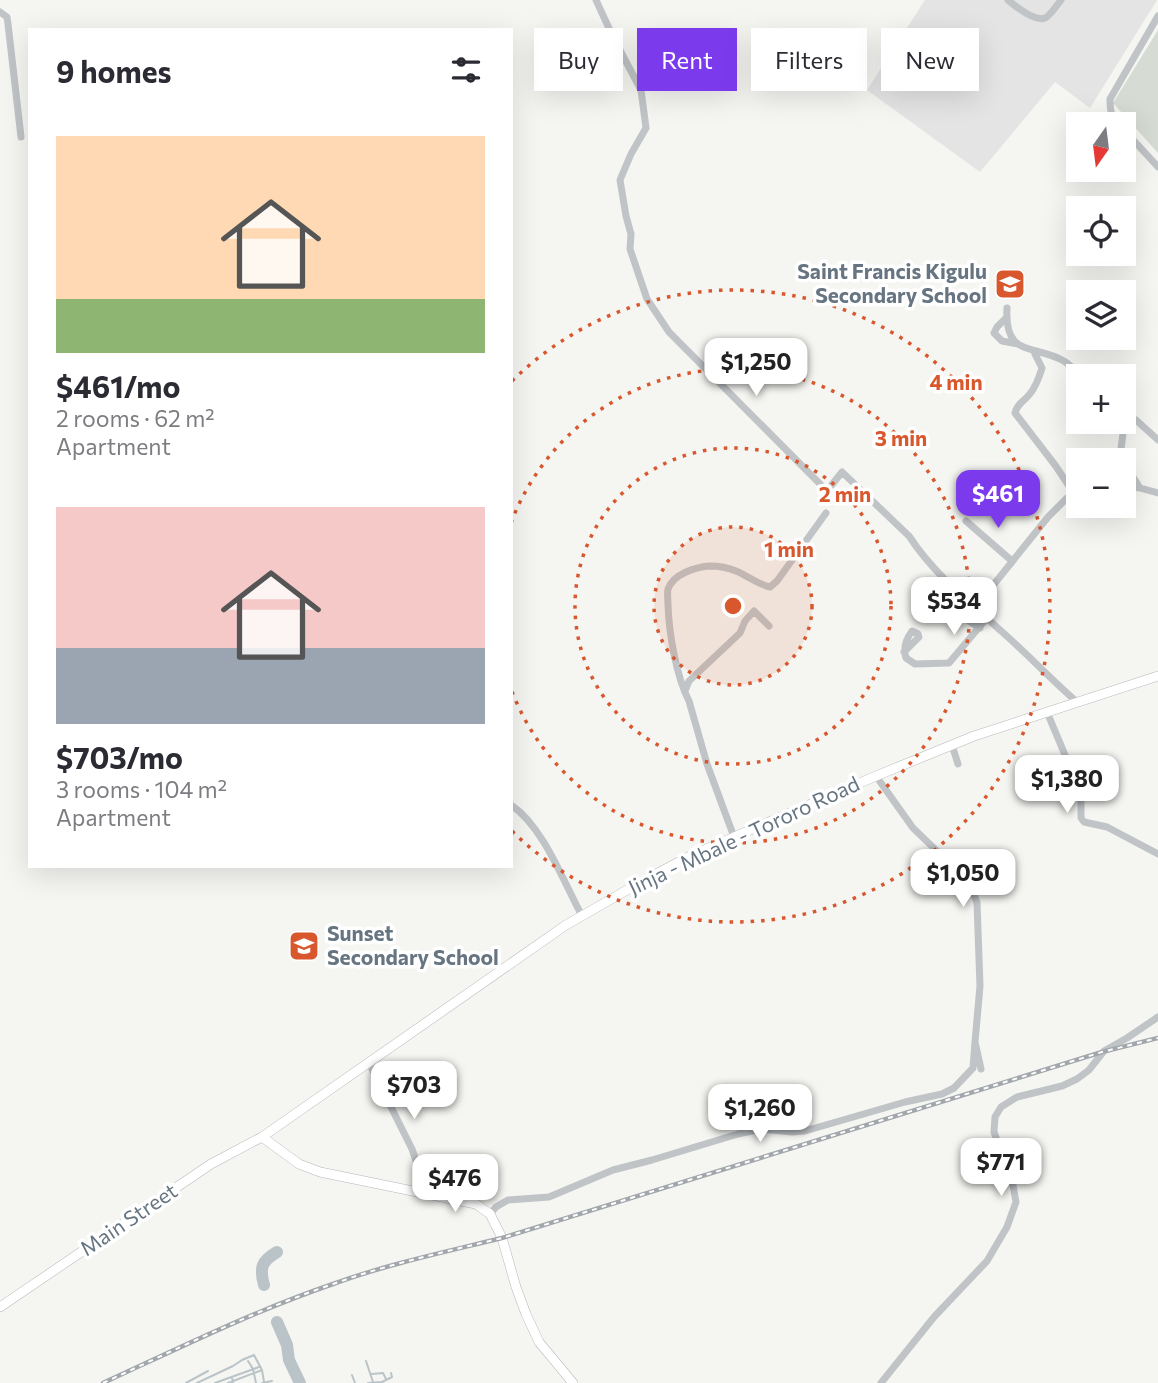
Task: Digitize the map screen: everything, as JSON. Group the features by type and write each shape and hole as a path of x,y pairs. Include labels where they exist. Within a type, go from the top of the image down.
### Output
{"main road":[{"name":"Jinja - Mbale - Tororo Road","path":"262,1137 556,932 681,861 951,745 1158,676"},
{"path":"262,1137 299,1164 320,1172 475,1204 490,1214 502,1238 516,1287 539,1342 573,1383"},
{"name":"Main Street","path":"0,1307 211,1164 262,1137"}],"street":[{"path":"596,0 641,90 646,128 620,180 631,234 630,248 648,299 669,332 827,491 842,472 909,536 974,609 1016,644 1077,702"},
{"path":"1008,0 1029,15 1043,19 1060,0"},
{"path":"0,12 7,17 21,137"},
{"path":"1111,112 1110,99 1158,16"},
{"path":"1136,143 1158,166"},
{"path":"1007,307 1006,321 1018,344"},
{"path":"1007,317 996,327 994,333 1002,341 1018,344 1067,364"},
{"path":"1034,352 1042,368 1039,380 1029,395 1018,404 1015,413 1066,483"},
{"path":"1136,420 1158,440"},
{"path":"1136,482 1140,488"},
{"path":"1136,488 1158,494"},
{"path":"974,609 1048,517 1066,499"},
{"path":"734,837 684,692 673,648 668,589 675,579 691,569 714,567 733,569 761,585 770,587 826,513"},
{"path":"966,521 1013,561"},
{"path":"684,692 689,681 740,633 745,621 754,611 769,626"},
{"path":"904,652 905,658 915,664 949,663 986,619"},
{"path":"969,621 980,628"},
{"path":"1047,712 1081,793 1081,818 1084,822 1107,827 1158,854"},
{"path":"951,745 958,764"},
{"path":"490,1214 509,1200 548,1197 613,1170 738,1134 761,1129 805,1131 942,1094 954,1088 973,1068 980,986 977,903 965,868 939,853 913,828 876,776"},
{"path":"513,807 531,824 546,847 582,916"},
{"path":"881,1383 934,1317 987,1261 1007,1227 1016,1202 994,1132 995,1117 1001,1107 1017,1097 1062,1086 1077,1079 1089,1070 1104,1051 1158,1017"},
{"path":"975,1042 981,1069"},
{"path":"369,1063 412,1149 426,1193"}],"shaded area":[{"path":"925,0 1157,0 1090,108 1055,82 980,172 867,90 881,68 881,91 979,91 979,28 907,28"},
{"path":"1158,30 1158,153 1136,129 1136,112 1121,112 1113,103"}],"waterway":[{"path":"264,1285 263,1265 277,1252"},
{"path":"277,1322 287,1345 289,1360 300,1383"},
{"path":"197,1383 254,1355 262,1370 264,1382"},
{"path":"248,1361 256,1383"},
{"path":"366,1361 373,1382"},
{"path":"215,1383 259,1367"},
{"path":"228,1383 262,1370"},
{"path":"186,1383 208,1371"},
{"path":"372,1374 383,1373 386,1379"},
{"path":"368,1383 382,1382 392,1377 391,1373"},
{"path":"352,1375 355,1383"},
{"path":"232,1377 233,1383"},
{"path":"262,1383 272,1381"}],"railway":[{"path":"103,1383 246,1318 354,1277 502,1238 1102,1052 1158,1038"}],"place":[{"name":"Saint Francis Kigulu Secondary School","path":"1010,284"},
{"name":"Sunset Secondary School","path":"304,946"}]}
